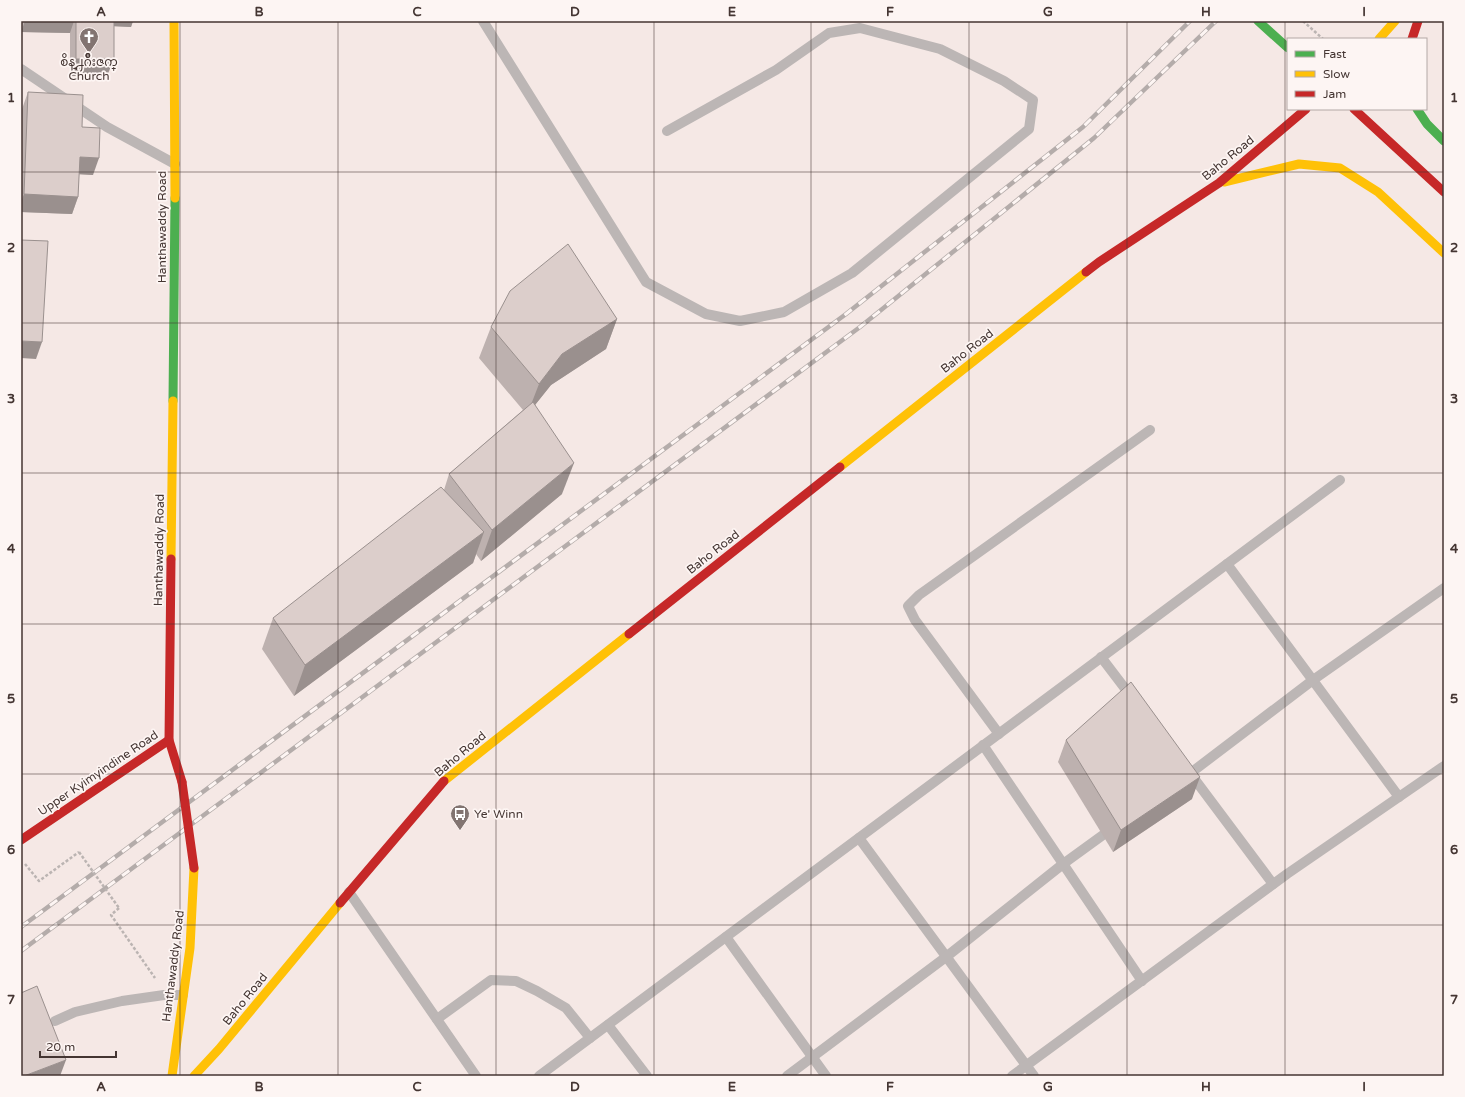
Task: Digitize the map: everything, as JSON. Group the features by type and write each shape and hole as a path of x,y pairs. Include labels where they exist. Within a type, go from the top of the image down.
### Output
{"main road":[{"name":"Hanthawaddy Road","path":"172,1076 190,948 194,868 182,782 169,740 175,164 174,21"},
{"path":"1258,21 1287,47"},
{"path":"1380,38 1395,21"},
{"path":"1412,38 1418,21"},
{"name":"Baho Road","path":"194,1076 219,1049 349,892 445,780 1099,262 1219,183 1305,110"},
{"path":"1355,110 1444,192"},
{"path":"1418,110 1427,124 1444,141"},
{"path":"1219,183 1299,164 1340,168 1378,192 1444,253"},
{"name":"Upper Kyimyindine Road","path":"21,840 169,740"}],"lane":[{"path":"483,21 646,282 706,314 740,321 784,312 852,273 1029,129 1033,100 1004,82 940,49 860,28 829,33 776,70 667,131"},
{"path":"21,69 107,127 175,164"},
{"path":"999,734 915,620 908,606 919,595 1150,430"},
{"path":"539,1076 1340,480"},
{"path":"1227,564 1399,797"},
{"path":"1177,783 1187,771 1444,588"},
{"path":"1101,657 1138,706"},
{"path":"983,746 1142,981"},
{"path":"1012,1076 1273,884 1444,766"},
{"path":"1187,771 1273,884"},
{"path":"787,1076 946,957 1063,864 1120,823"},
{"path":"859,838 1034,1076"},
{"path":"349,892 476,1076"},
{"path":"726,937 826,1076"},
{"path":"437,1019 491,980 516,981 566,1008 590,1038"},
{"path":"55,1021 75,1012 122,1001 164,995 183,995"},
{"path":"608,1025 647,1076"}],"path":[{"path":"1302,21 1322,38"},
{"path":"21,860 39,881 79,852 119,908 111,915 155,979 161,974"}],"building":[{"path":"76,21 114,21 114,59 76,59"},
{"path":"28,92 83,95 82,127 100,128 99,158 80,157 78,197 24,194"},
{"path":"21,240 48,241 42,342 21,341"},
{"path":"568,244 617,319 562,354 539,384 491,327 510,291"},
{"path":"533,402 574,463 492,530 449,474"},
{"path":"441,487 484,532 305,665 273,618"},
{"path":"1131,682 1200,777 1121,830 1066,740"},
{"path":"37,986 66,1060 21,1076 21,993"}],"railway":[{"path":"21,927 846,314 1083,127 1190,21"},
{"path":"21,951 860,327 1094,138 1216,21"}],"traffic: fast":[{"path":"1258,21 1287,47"},
{"path":"1418,110 1427,124 1444,141"},
{"path":"173,401 175,198"}],"traffic: slow":[{"path":"174,21 175,198"},
{"path":"1380,38 1395,21"},
{"path":"1224,182 1299,164 1340,168 1378,192 1444,253"},
{"path":"840,467 1086,272"},
{"path":"171,559 173,401"},
{"path":"444,781 629,634"},
{"path":"172,1076 190,948 194,868"},
{"path":"194,1076 219,1049 340,903"}],"traffic: jam":[{"path":"1412,38 1418,21"},
{"path":"1086,272 1219,183 1305,110"},
{"path":"1355,110 1444,192"},
{"path":"629,634 840,467"},
{"path":"171,559 169,740 182,782"},
{"path":"21,840 169,740"},
{"path":"340,903 444,781"},
{"path":"182,782 194,868"}],"place":[{"name":"စိန္႕ဂ်ိဳးဇက္ Church","path":"89,54"},
{"name":"Ye' Winn","path":"460,831"}]}
